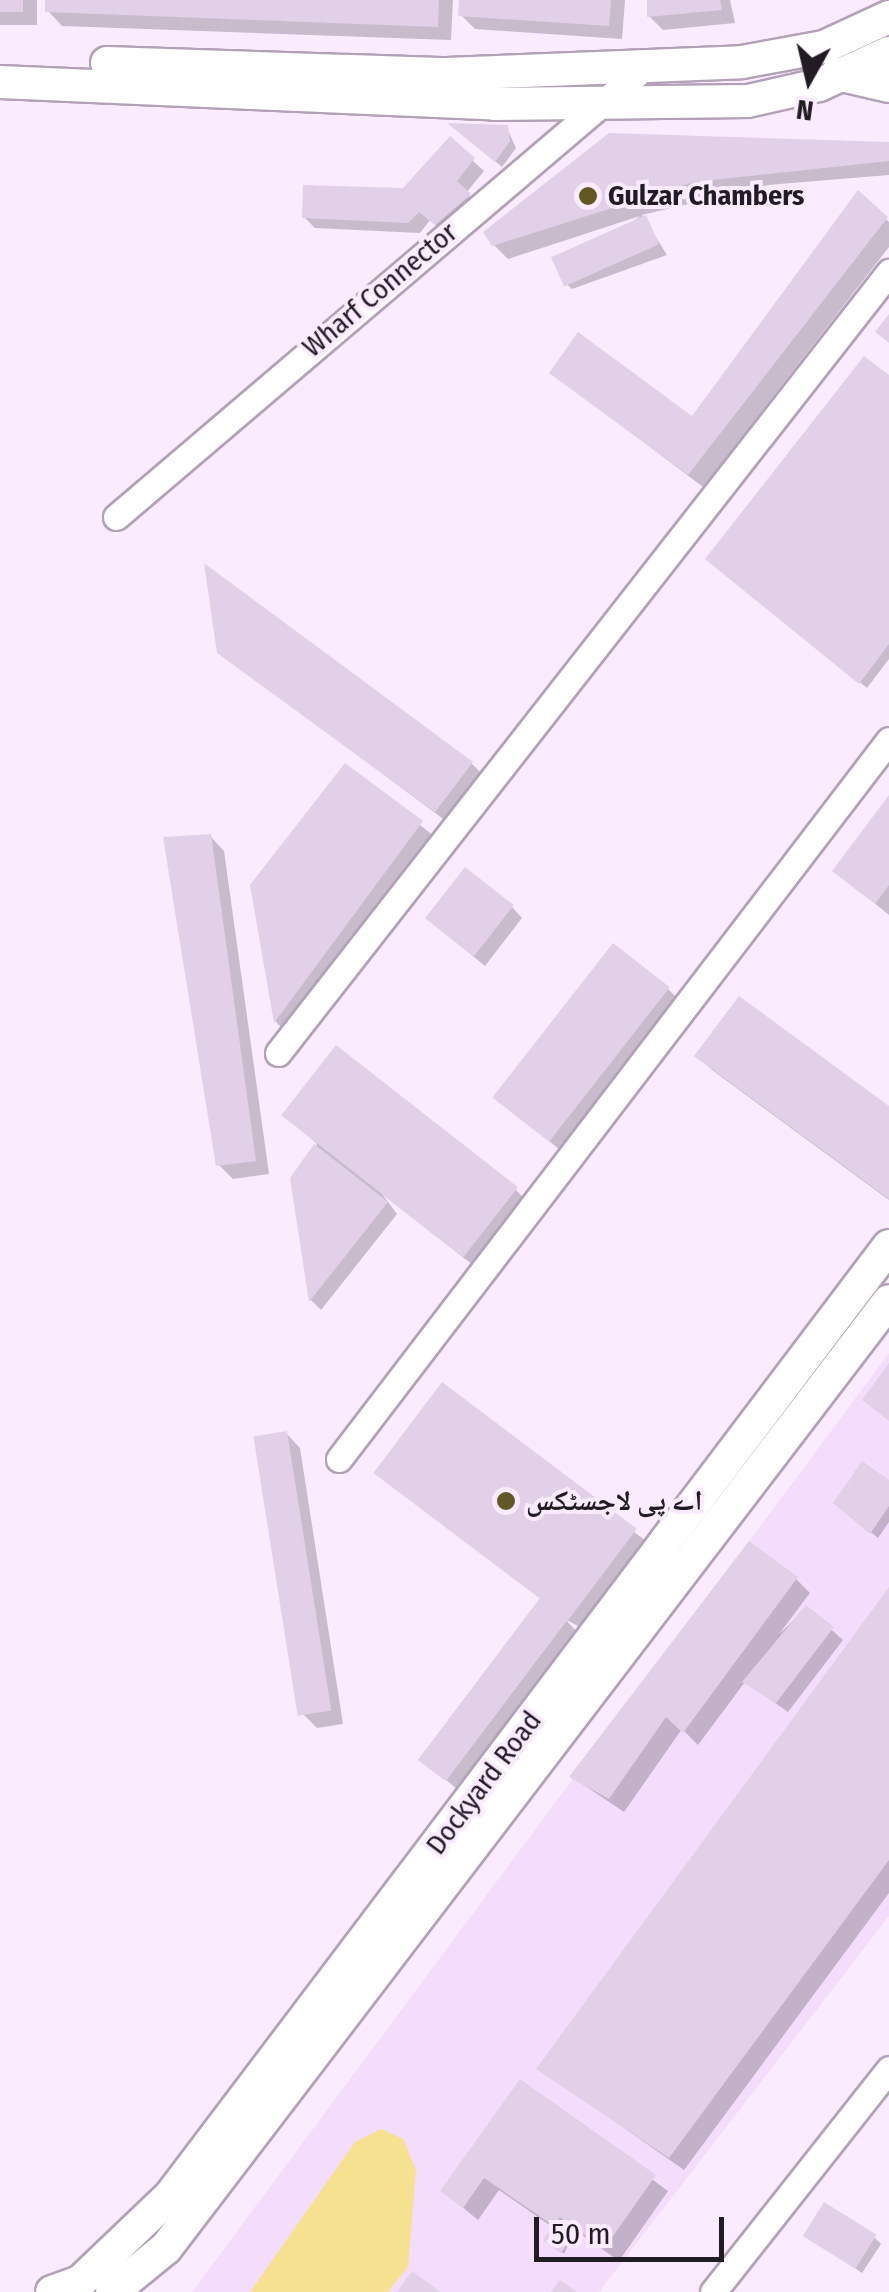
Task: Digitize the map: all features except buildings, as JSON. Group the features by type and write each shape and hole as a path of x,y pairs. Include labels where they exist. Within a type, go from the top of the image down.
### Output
{"street":[{"path":"0,60 447,74 742,62 824,48 889,17"},
{"path":"824,48 838,78"},
{"path":"0,82 599,105 748,101 838,78 889,53"},
{"path":"742,62 748,101"},
{"name":"Wharf Connector","path":"116,518 646,66"},
{"path":"838,78 889,86"},
{"path":"278,1053 889,272"},
{"path":"338,1459 889,740"},
{"name":"Dockyard Road","path":"112,2292 166,2248 729,1483 889,1246"},
{"name":"Dockyard Road","path":"52,2292 80,2282 171,2195 729,1483 889,1301"},
{"path":"712,2292 889,2069"}],"shaded area":[{"path":"889,1353 889,1916 599,2292 192,2292"},
{"path":"381,2129 403,2139 416,2170 408,2267 388,2292 250,2292 355,2142"}],"place":[{"name":"Gulzar Chambers","path":"588,196"},
{"name":"اے پی لاجسٹکس","path":"506,1501"}]}
